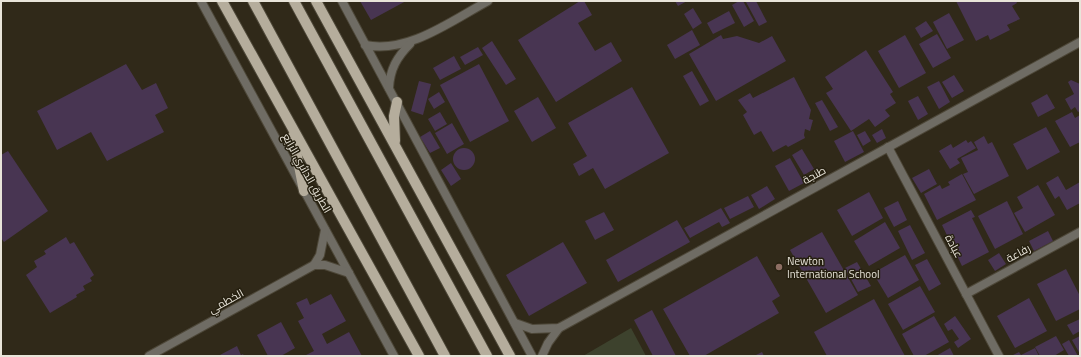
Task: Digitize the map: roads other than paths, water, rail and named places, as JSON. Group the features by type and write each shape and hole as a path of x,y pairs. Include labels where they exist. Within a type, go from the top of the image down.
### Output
{"main road":[{"path":"222,1 420,356"},
{"path":"253,1 445,356"},
{"path":"294,1 487,356"},
{"path":"316,1 510,356"},
{"path":"396,147 394,116 397,102"},
{"path":"291,126 304,191"}],"street":[{"name":"الطريق الدائري الرابع","path":"201,1 394,356"},
{"path":"342,1 532,356"},
{"path":"365,45 389,47 411,42 488,1"},
{"path":"389,88 392,69 396,60 411,42"},
{"name":"طنجة","path":"542,356 548,343 559,328 1080,42"},
{"name":"عبادة","path":"888,147 999,356"},
{"path":"314,265 320,255 325,230"},
{"name":"رفاعة","path":"966,294 1080,232"},
{"path":"314,265 325,265 349,273"},
{"name":"الخطمي","path":"149,356 314,265"},
{"name":"طنجة","path":"515,323 532,329 559,328"},
{"path":"386,356 389,346"}],"place":[{"name":"Newton International School","path":"779,267"}]}
